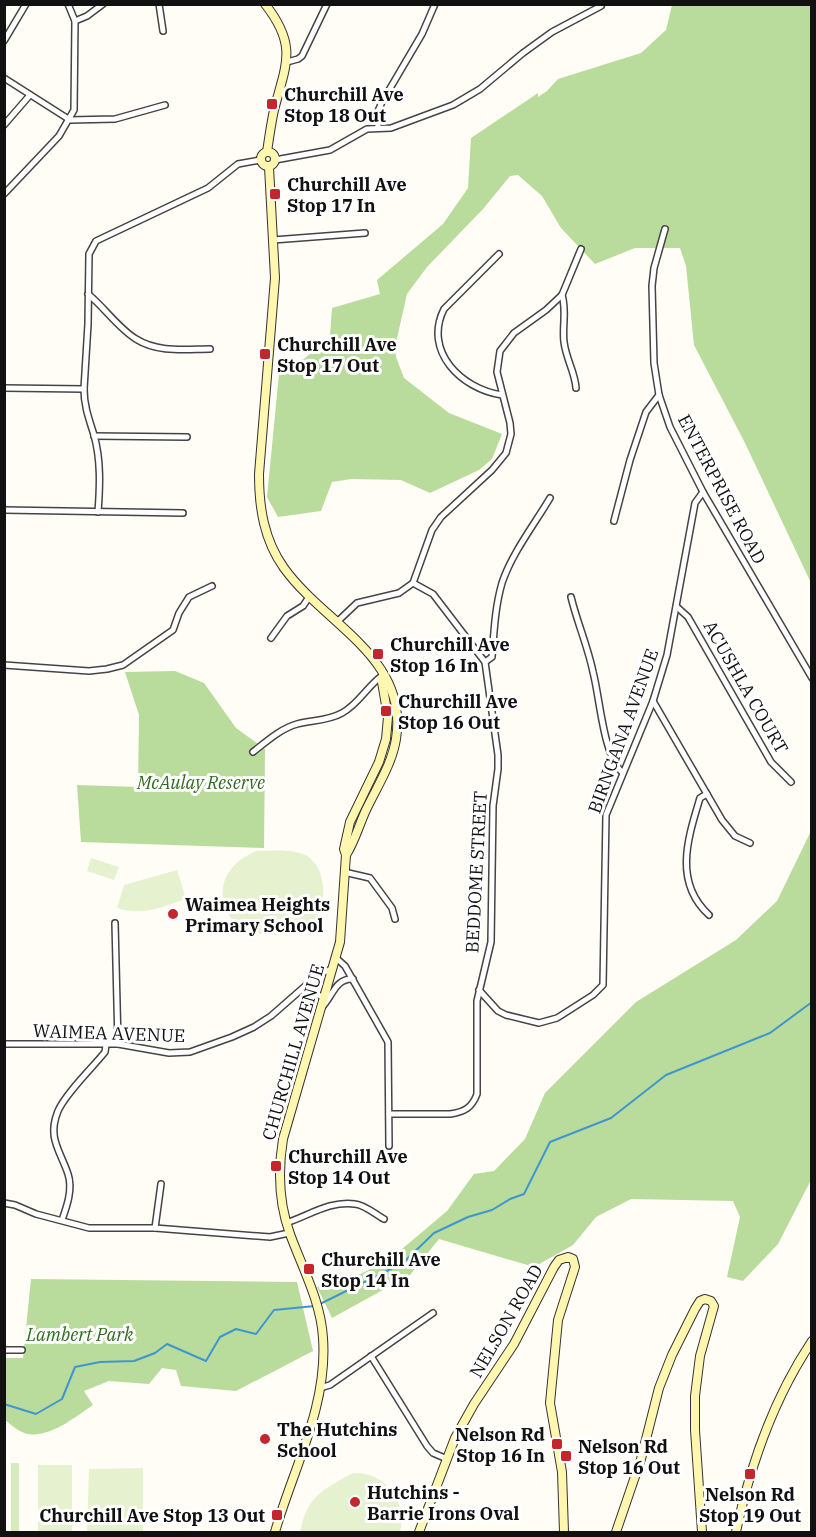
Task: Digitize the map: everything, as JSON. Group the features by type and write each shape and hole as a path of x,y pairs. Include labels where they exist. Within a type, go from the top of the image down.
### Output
{"street":[{"path":"4,41 26,4"},
{"path":"4,194 59,136 70,120 75,100 75,21 68,4"},
{"path":"75,21 87,16 103,4"},
{"path":"159,4 163,31"},
{"path":"265,4 282,30 287,50 287,62 273,112 267,152"},
{"path":"287,62 298,60 302,56 327,4"},
{"path":"378,128 378,111 382,102 422,34 435,4"},
{"path":"260,160 264,166 269,167 275,160 330,150 367,129 391,128 453,105 468,98 552,32 601,6"},
{"path":"4,78 70,120 115,119 165,105"},
{"path":"4,125 30,95"},
{"path":"260,160 262,154 267,152 274,155 275,160"},
{"path":"98,512 99,463 86,410 84,389 89,254 96,241 208,188 238,164 260,160"},
{"name":"CHURCHILL AVENUE","path":"269,167 274,299 261,447 259,499 261,515 270,543 284,567 309,597 366,650 394,691 398,720 396,739 389,764 346,855 340,936 283,1139 279,1167 286,1223 315,1300 323,1338 320,1388 316,1408 275,1533"},
{"name":"ENTERPRISE ROAD","path":"665,229 654,268 652,286 654,363 659,395 670,427 703,492 812,678"},
{"path":"273,240 365,233"},
{"path":"337,622 357,603 399,593 413,583 432,530 441,517 492,470 506,453 511,434 510,423 497,372 498,359 503,345 514,333 546,310 562,295 581,249"},
{"path":"499,254 444,309 438,336 440,349 451,369 490,393 502,395"},
{"path":"88,294 134,338 144,344 169,349 210,349"},
{"path":"562,295 565,305 564,342 576,377 576,388"},
{"path":"4,388 84,389"},
{"path":"614,521 630,460 646,412 659,395"},
{"path":"94,436 187,437"},
{"name":"BIRNGANA AVENUE","path":"479,990 498,1011 539,1023 557,1018 603,985 605,824 622,772 653,701 667,655 695,503 703,492"},
{"path":"413,583 433,594 485,662 492,657 498,600 503,581 512,561 550,498"},
{"path":"4,510 183,513"},
{"path":"4,665 89,671 123,664 173,630 179,613 189,597 212,586"},
{"path":"271,638 287,616 303,606 309,597"},
{"path":"571,597 593,670 603,725 614,765 622,772"},
{"name":"ACUSHLA COURT","path":"677,607 688,617 771,762 791,782"},
{"name":"BEDDOME STREET","path":"389,1114 460,1112 474,1103 477,1094 477,1001 491,942 493,806 498,769 485,662"},
{"path":"253,752 279,732 297,724 327,719 345,712 383,675"},
{"path":"653,701 729,830 743,841 750,843"},
{"path":"706,794 700,798 689,836 687,876 691,893 709,915"},
{"path":"344,872 370,879 392,908 395,920"},
{"path":"115,923 118,1044"},
{"path":"335,957 345,966 388,1042 389,1146"},
{"name":"WAIMEA AVENUE","path":"4,1044 118,1044 169,1053 190,1052 254,1027 319,974 332,969"},
{"path":"320,1009 342,980 353,979"},
{"path":"303,989 323,997"},
{"path":"62,1220 70,1188 69,1175 56,1148 55,1119 60,1107 105,1052 106,1045"},
{"path":"155,1228 161,1184"},
{"path":"4,1203 89,1228 155,1228 270,1236 289,1233"},
{"path":"286,1223 323,1208 350,1204 362,1206 384,1219"},
{"name":"NELSON ROAD","path":"418,1533 466,1418 514,1344 554,1267 562,1258 568,1257 573,1259 575,1264 558,1320 550,1402 562,1472 564,1533"},
{"path":"616,1533 641,1459 665,1373 695,1309 700,1301 705,1299 711,1301 714,1306 700,1356 694,1430 702,1533"},
{"path":"320,1388 330,1385 433,1313"},
{"path":"736,1533 764,1435 791,1376 812,1341"},
{"path":"4,1350 22,1350"},
{"path":"371,1356 426,1446 447,1459"}],"green space":[{"path":"672,5 811,5 811,583 745,443 694,345 686,266 680,248 635,248 595,264 561,228 542,196 518,175 510,176 483,209 427,267 407,294 395,347 396,357 404,378 449,413 502,434 492,459 479,470 430,493 401,480 351,479 332,482 321,511 278,517 267,497 280,364 304,359 330,336 332,308 380,294 377,280 443,224 468,188 471,138 538,93 538,97 547,91 558,79 641,53 666,30"},
{"name":"McAulay Reserve","path":"175,671 204,683 236,728 265,749 264,848 81,842 77,785 138,787 139,715 125,672"},
{"path":"811,831 811,1180 778,1244 743,1281 727,1277 740,1217 733,1201 631,1199 596,1217 573,1245 534,1267 439,1239 410,1275 332,1318 317,1287 350,1279 389,1260 447,1211 474,1174 494,1171 525,1139 545,1093 636,1002 736,940 777,901"},
{"path":"282,850 301,853 318,867 323,883 321,908 314,921 298,935 267,935 251,932 238,925 227,912 223,897 224,881 238,862 256,851"},
{"path":"91,858 119,867 114,880 87,871"},
{"path":"177,870 186,899 143,911 117,908 124,885"},
{"path":"184,920 213,921 213,935 184,934"},
{"name":"Lambert Park","path":"31,1279 297,1282 313,1351 236,1391 181,1386 176,1370 162,1368 149,1384 109,1381 84,1391 93,1405 77,1416 48,1432 29,1434 18,1430 5,1420 4,1358 23,1358"},
{"path":"11,1463 19,1463 19,1532 11,1532"},
{"path":"38,1465 72,1465 72,1532 38,1532"},
{"path":"143,1468 143,1532 87,1532 89,1469"},
{"name":"Hutchins - Barrie Irons Oval","path":"353,1473 375,1477 392,1490 401,1510 400,1532 300,1532 307,1510 318,1495"}],"waterway":[{"path":"320,1304 403,1263 434,1233 468,1217 492,1210 524,1194 550,1142 611,1118 666,1075 770,1033 812,1002"},
{"path":"4,1404 36,1414 62,1399 75,1367 100,1362 134,1361 155,1353 167,1344 206,1361 220,1337 236,1329 256,1334 274,1310 315,1306"}],"place":[{"name":"Churchill Ave Stop 18 Out","path":"272,104"},
{"name":"Churchill Ave Stop 17 In","path":"275,194"},
{"name":"Churchill Ave Stop 17 Out","path":"265,354"},
{"name":"Churchill Ave Stop 16 In","path":"378,654"},
{"name":"Churchill Ave Stop 16 Out","path":"386,711"},
{"name":"Waimea Heights Primary School","path":"173,914"},
{"name":"Churchill Ave Stop 14 Out","path":"276,1166"},
{"name":"Churchill Ave Stop 14 In","path":"309,1269"},
{"name":"The Hutchins School","path":"265,1439"},
{"name":"Nelson Rd Stop 16 In","path":"557,1444"},
{"name":"Nelson Rd Stop 16 Out","path":"566,1456"},
{"name":"Nelson Rd Stop 19 Out","path":"750,1474"},
{"name":"Hutchins - Barrie Irons Oval","path":"355,1502"},
{"name":"Churchill Ave Stop 13 Out","path":"277,1515"}]}
